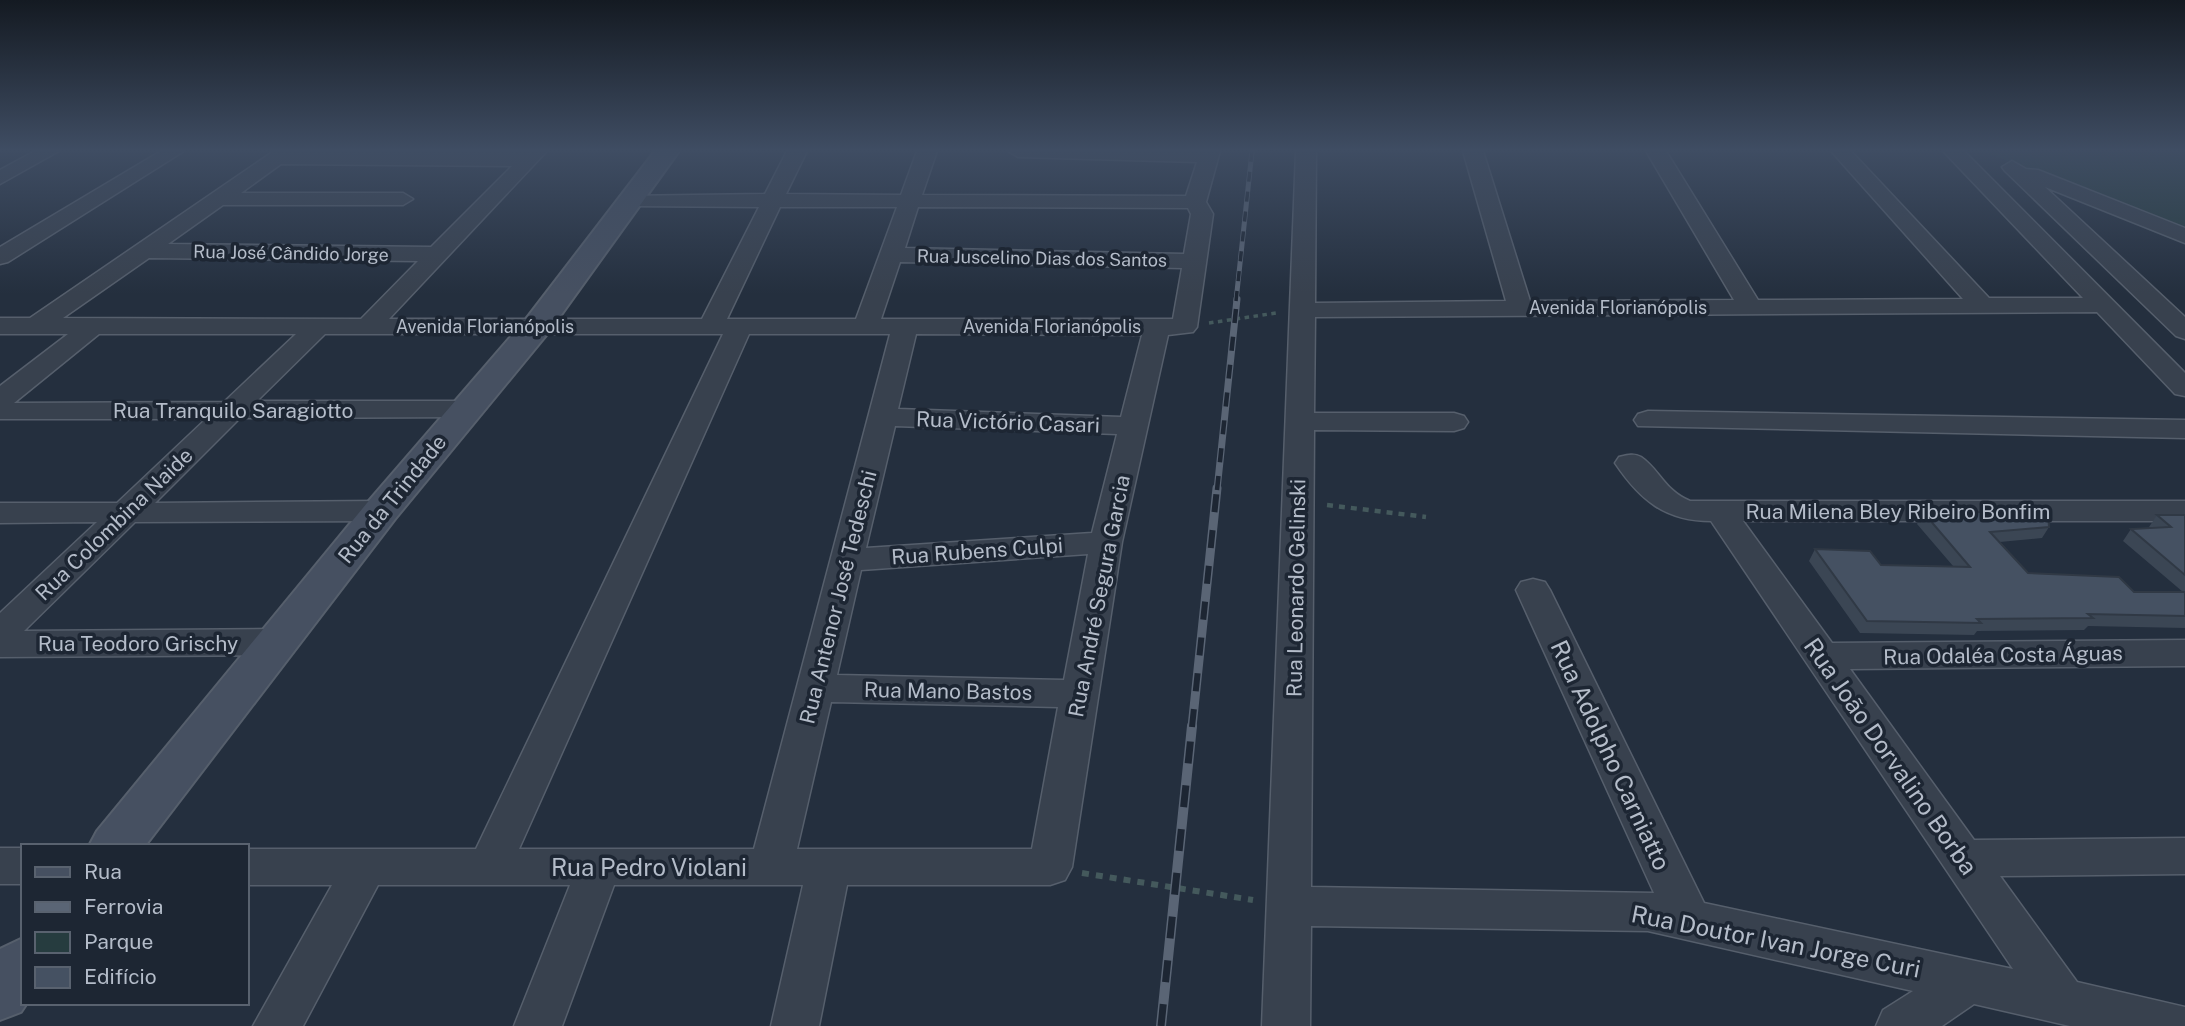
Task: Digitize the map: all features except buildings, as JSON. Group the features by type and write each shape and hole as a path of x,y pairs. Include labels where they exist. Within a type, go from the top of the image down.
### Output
{"main road":[{"name":"Rua da Trindade","path":"117,844 381,511 537,326 631,200"},
{"path":"0,993 21,967"}],"street":[{"path":"0,257 95,199"},
{"path":"36,326 218,199 403,199"},
{"path":"368,326 491,199"},
{"path":"489,867 725,326 774,199"},
{"path":"866,327 910,199"},
{"name":"Rua André Segura Garcia","path":"1050,867 1106,542 1133,426 1194,261 1202,214 1196,199"},
{"name":"Rua Leonardo Gelinski","path":"1286,1026 1305,199"},
{"path":"1487,199 1520,308"},
{"path":"1685,199 1751,307"},
{"path":"1885,199 1982,305"},
{"path":"2000,199 2185,388"},
{"path":"2046,199 2185,331"},
{"path":"2092,199 2185,236"},
{"path":"631,200 1195,202"},
{"name":"Rua José Cândido Jorge","path":"144,251 437,254"},
{"name":"Rua Juscelino Dias dos Santos","path":"891,255 1194,261"},
{"path":"2058,257 2112,262"},
{"path":"2156,304 2185,304"},
{"name":"Avenida Florianópolis","path":"1303,310 2104,305"},
{"name":"Avenida Florianópolis","path":"0,326 1171,326"},
{"path":"0,400 93,326"},
{"name":"Rua Colombina Naide","path":"0,634 319,326"},
{"name":"Rua Antenor José Tedeschi","path":"771,867 905,326"},
{"name":"Rua Tranquilo Saragiotto","path":"0,411 466,409"},
{"name":"Rua Victório Casari","path":"883,417 1133,426"},
{"path":"1648,420 2185,429"},
{"path":"1300,421 1454,422"},
{"name":"Rua Milena Bley Ribeiro Bonfim","path":"1630,463 1669,506 1690,511 2185,511"},
{"path":"0,513 381,511"},
{"name":"Rua João Dorvalino Borba","path":"1720,511 2062,1002"},
{"name":"Rua Rubens Culpi","path":"847,560 1106,542"},
{"name":"Rua Adolpho Carniatto","path":"1533,590 1689,919"},
{"name":"Rua Teodoro Grischy","path":"0,644 276,642"},
{"name":"Rua Odaléa Costa Águas","path":"1821,656 2185,653"},
{"name":"Rua Mano Bastos","path":"816,688 1080,694"},
{"path":"1961,858 2185,856"},
{"path":"0,866 21,866"},
{"name":"Rua Pedro Violani","path":"248,867 1050,867"},
{"path":"277,1026 366,867"},
{"path":"538,1026 599,867"},
{"path":"795,1026 829,867"},
{"name":"Rua Doutor Ivan Jorge Curi","path":"1289,906 1612,909 1689,919 2173,1026"},
{"path":"1900,1026 1969,981"}],"path":[{"path":"1171,326 1303,310"},
{"path":"1298,501 1426,517"},
{"path":"1050,867 1289,906"}],"green space":[{"path":"2103,199 2185,199 2185,231"}],"railway":[{"path":"1236,301 1247,199"},
{"path":"1217,490 1237,299"},
{"path":"1192,727 1217,488"},
{"path":"1161,1026 1192,726"}]}
